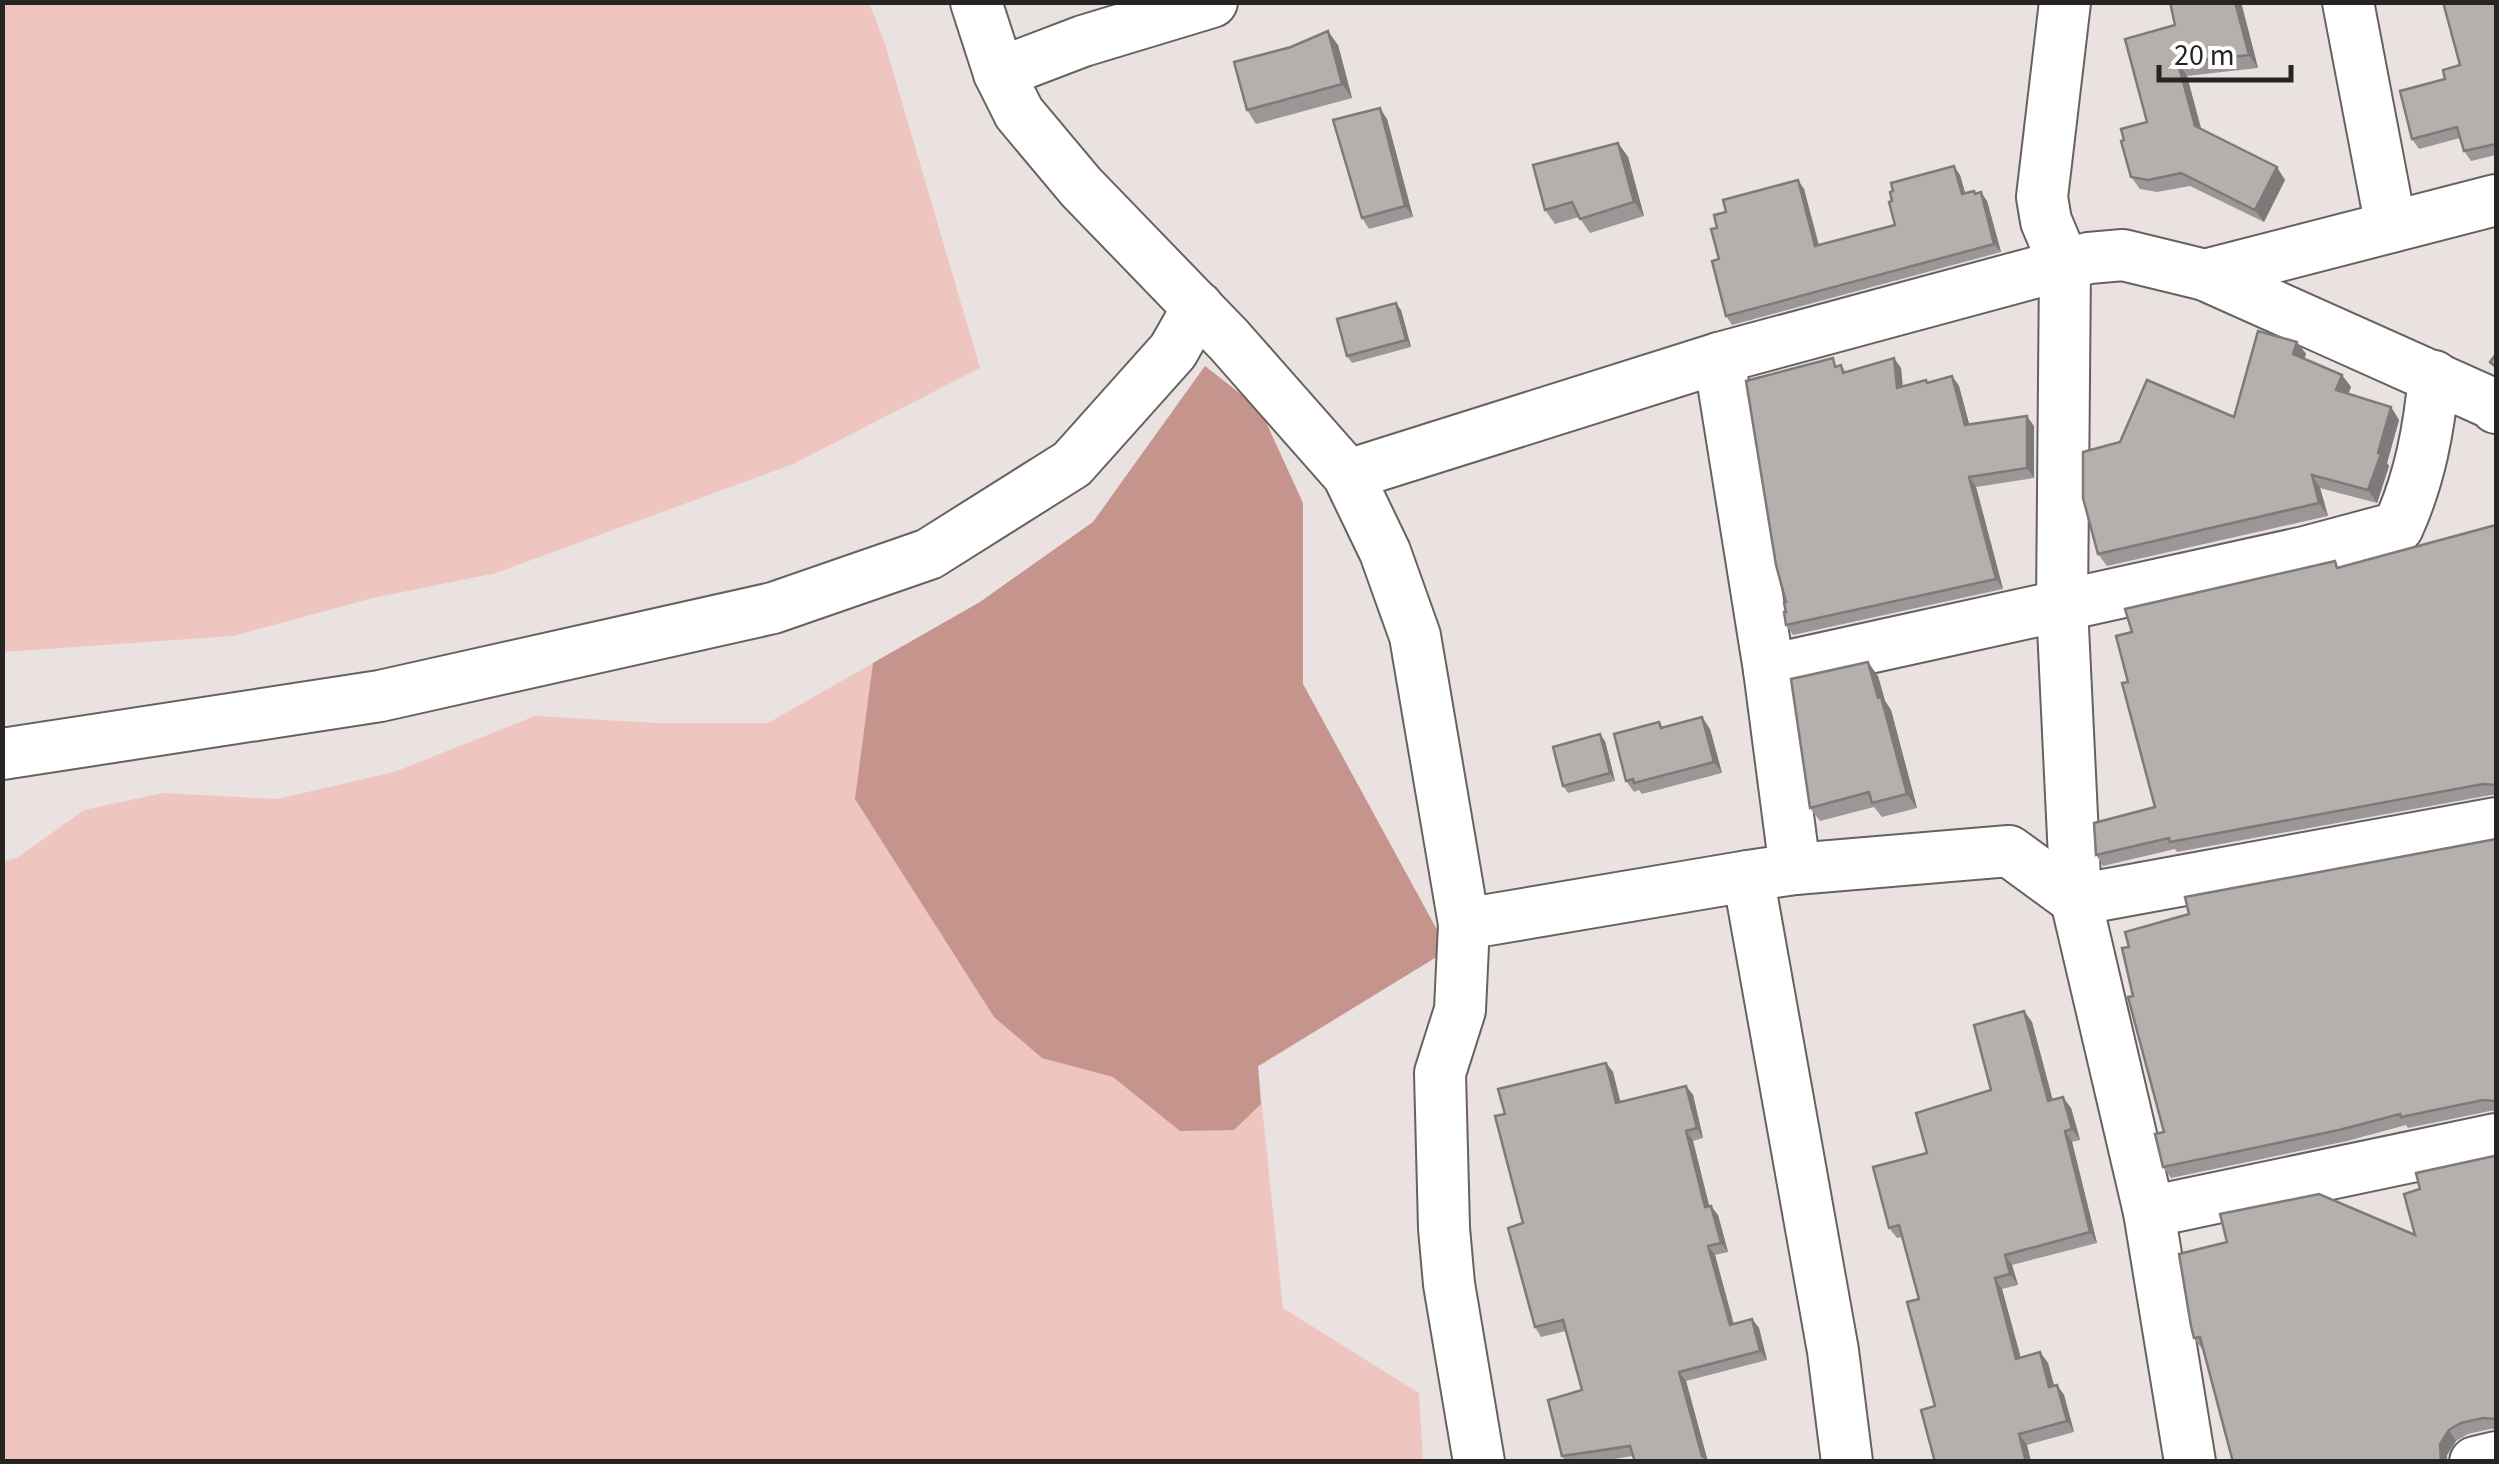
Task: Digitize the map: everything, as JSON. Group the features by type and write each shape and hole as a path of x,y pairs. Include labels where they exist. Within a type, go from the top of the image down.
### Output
{"street":[{"path":"976,2 982,27 1018,113 1348,475 1385,552 1415,636 1464,924 1460,1010 1440,1073 1444,1228 1449,1284 1479,1462"},
{"path":"1000,73 1084,41 1212,2"},
{"path":"2065,2 2042,197 2046,221 2064,266 2062,606 2076,900 2149,1212 2190,1462"},
{"path":"2348,2 2391,227"},
{"path":"2205,275 2496,200"},
{"path":"1348,475 1719,358 2089,258 2123,255 2205,275 2434,376 2496,408"},
{"path":"2,754 380,696 772,608 929,554 1072,464 1172,351 1198,307"},
{"path":"1719,358 1769,670 1772,872 1847,1462"},
{"path":"1769,670 2304,552 2398,526 2412,497 2429,430 2434,376"},
{"path":"1464,924 1772,872 2009,851 2076,900 2496,822"},
{"path":"2149,1212 2496,1139"},
{"path":"2475,1462 2496,1457"}],"shaded area":[{"path":"2,3 869,3 884,41 980,368 793,464 496,573 373,598 233,636 3,652"},
{"path":"1205,366 1303,504 1303,684 1448,950 1258,1067 1283,1308 1419,1393 1423,1461 3,1462 3,861 17,858 84,810 163,793 277,799 394,772 535,716 657,723 768,723 980,602 1093,522"},
{"path":"1205,366 1260,409 1303,503 1303,684 1448,950 1258,1066 1261,1104 1234,1130 1180,1131 1113,1077 1042,1058 994,1017 855,799 873,663 980,602 1093,522"}],"building":[{"path":"2170,2 2235,2 2249,55 2178,63 2195,126 2277,167 2255,210 2181,173 2148,180 2131,177 2121,129 2147,122 2125,39 2175,25"},
{"path":"2443,2 2496,2 2496,144 2464,151 2457,127 2412,139 2400,91 2445,79 2443,70 2460,65"},
{"path":"1328,31 1342,84 1247,110 1234,62 1291,47"},
{"path":"1380,108 1405,206 1362,218 1333,120"},
{"path":"1618,143 1634,202 1580,219 1572,202 1545,210 1533,165"},
{"path":"1954,166 1962,194 1981,192 1994,244 1726,316 1712,261 1719,259 1711,229 1717,228 1714,215 1726,212 1723,200 1798,180 1815,246 1895,225 1889,202 1891,183"},
{"path":"1396,303 1406,340 1347,356 1337,319"},
{"path":"2258,331 2297,342 2293,354 2342,375 2336,390 2391,407 2368,490 2312,475 2319,503 2098,554 2083,498 2083,452 2120,442 2147,380 2234,417"},
{"path":"1833,358 1835,367 1841,365 1843,373 1894,358 1897,388 1952,376 1965,425 2027,416 2027,468 1969,477 1996,579 1786,625 1786,602 1776,565 1746,381"},
{"path":"2496,525 2496,785 2483,784 2170,842 2169,838 2096,855 2094,823 2155,807 2122,683 2128,682 2116,636 2132,632 2125,609 2335,561 2337,568"},
{"path":"1868,662 1907,794 1872,803 1869,792 1810,808 1791,679"},
{"path":"1702,717 1714,762 1634,783 1633,779 1626,781 1614,734 1659,722 1661,728"},
{"path":"1600,734 1610,773 1563,786 1553,747"},
{"path":"2496,839 2496,1101 2483,1100 2401,1117 2400,1114 2163,1167 2155,1134 2164,1132 2128,997 2133,996 2122,948 2129,947 2125,932 2189,914 2185,897"},
{"path":"2024,1011 2048,1101 2063,1097 2072,1129 2065,1131 2090,1232 2005,1255 2010,1274 1995,1278 2016,1359 2040,1352 2049,1387 2057,1385 2067,1421 2019,1434 2026,1462 1935,1462 1921,1410 1935,1406 1907,1302 1919,1299 1899,1225 1889,1228 1873,1167 1927,1153 1916,1113 1991,1090 1974,1025"},
{"path":"1606,1063 1616,1103 1686,1086 1697,1128 1686,1131 1705,1207 1711,1206 1721,1243 1708,1246 1730,1325 1752,1319 1760,1351 1679,1372 1705,1462 1635,1462 1630,1446 1562,1456 1548,1400 1582,1390 1563,1320 1535,1327 1508,1228 1523,1223 1495,1116 1505,1114 1498,1089"},
{"path":"2496,1156 2496,1419 2461,1423 2449,1430 2440,1444 2441,1462 2233,1462 2200,1337 2194,1338 2179,1254 2227,1242 2220,1214 2319,1194 2415,1235 2404,1194 2420,1189 2416,1173"}]}
